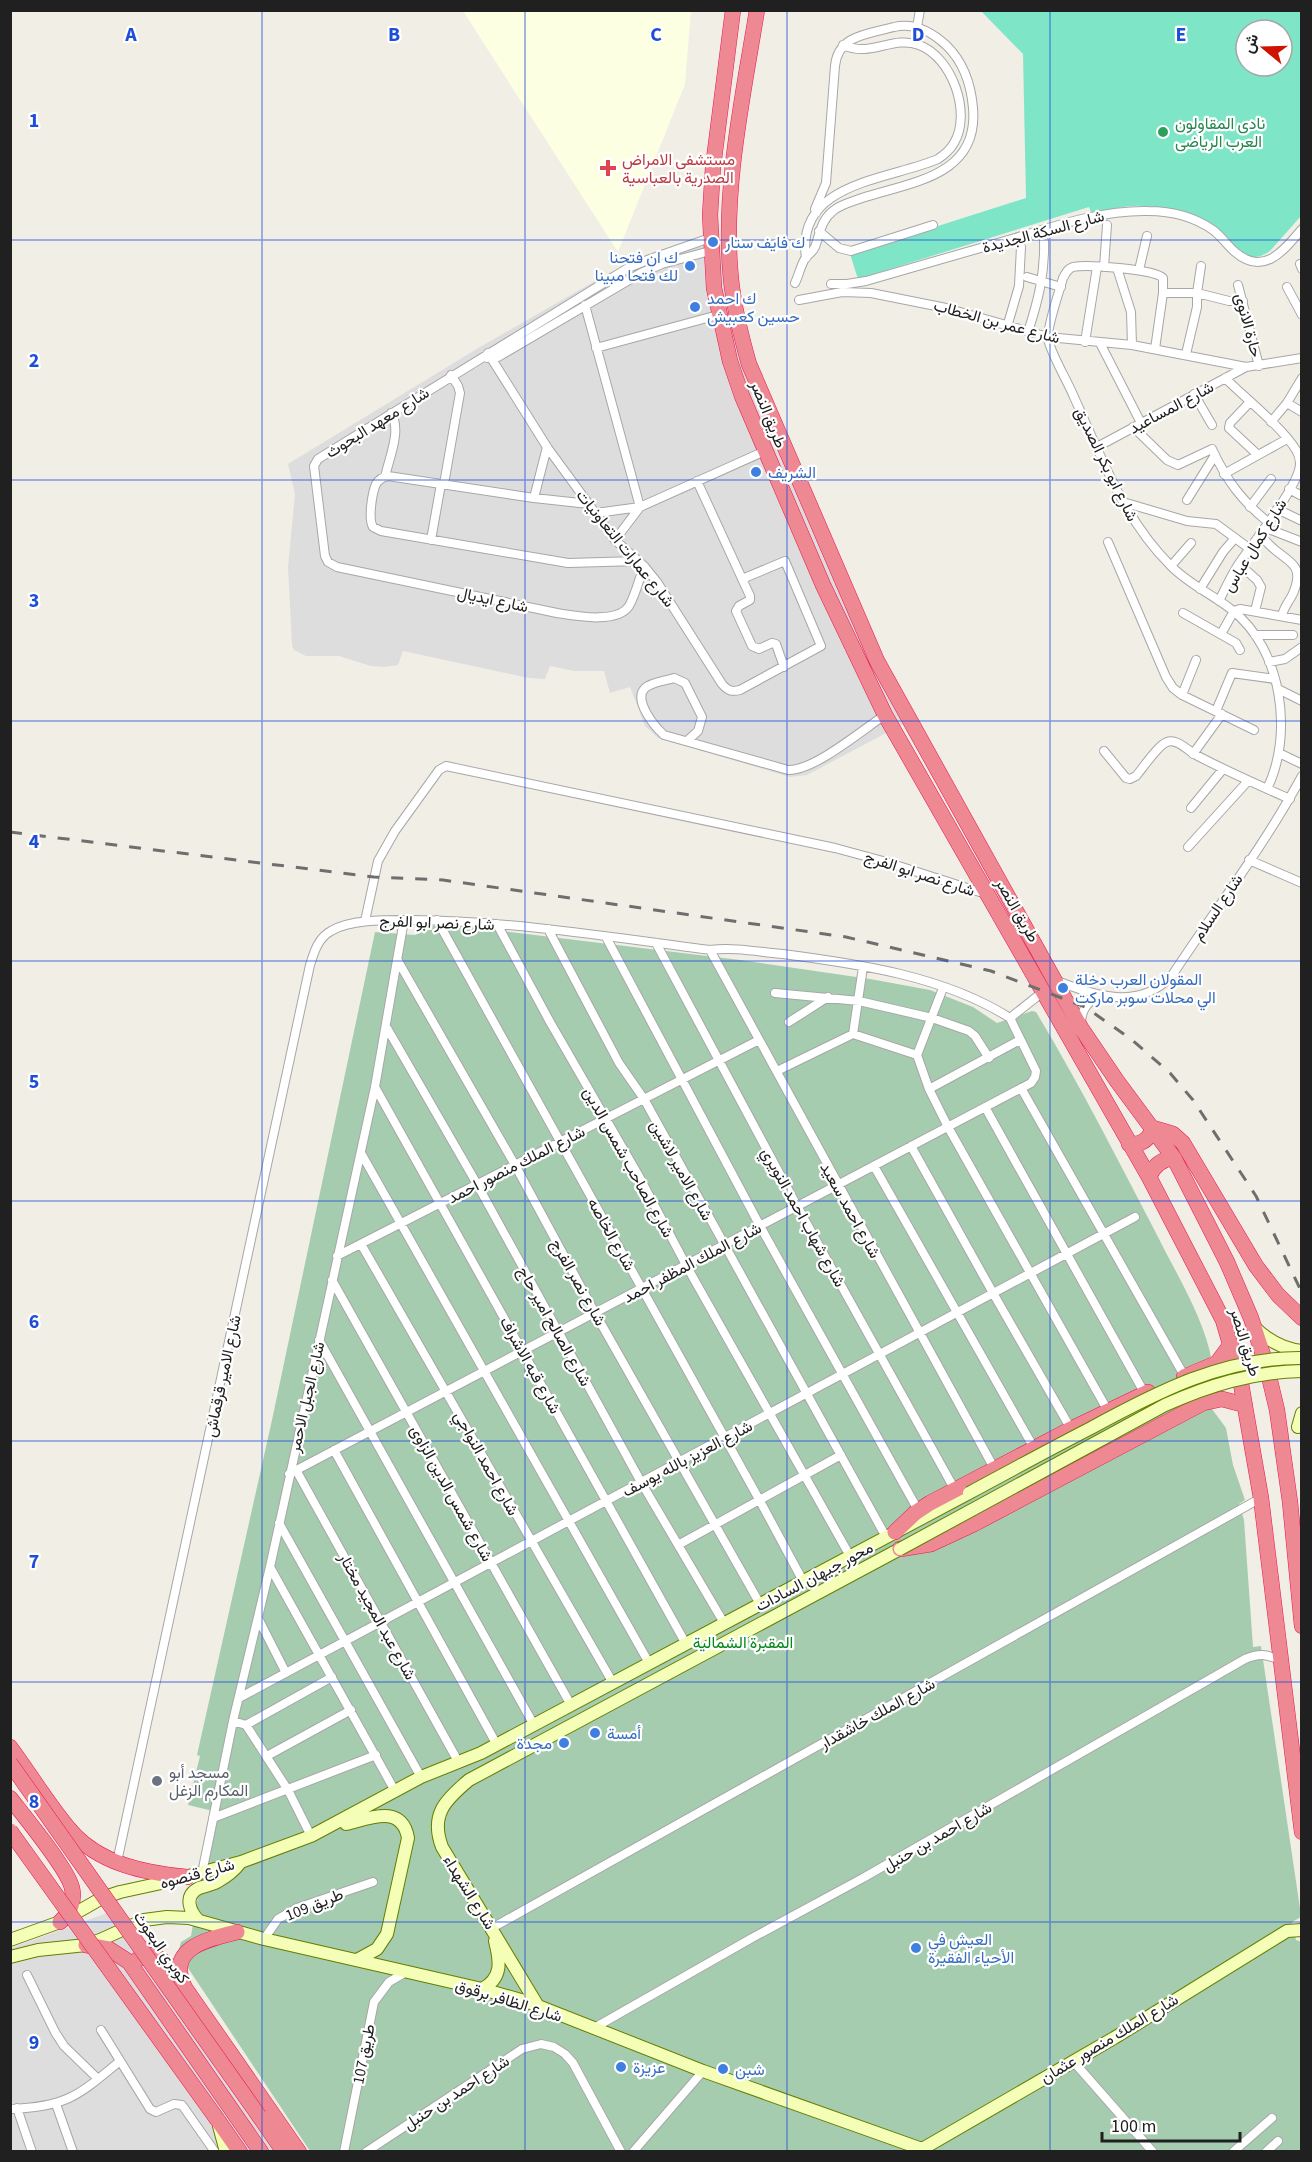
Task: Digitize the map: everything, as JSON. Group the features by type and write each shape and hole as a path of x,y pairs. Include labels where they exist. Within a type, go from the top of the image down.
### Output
{"highway":[{"name":"طريق النصر","path":"732,10 713,167 710,245 718,315 735,378 848,641 885,715 988,895 1117,1082 1174,1158 1227,1262 1266,1364 1277,1410 1302,1626"},
{"name":"طريق النصر","path":"757,10 733,167 730,222 731,279 741,337 749,364 877,661 1050,986 1129,1144 1198,1268 1223,1320 1245,1405 1261,1498 1301,1826"},
{"path":"1129,1144 1147,1140 1153,1128 1173,1134 1188,1148 1256,1266 1278,1295 1302,1317"},
{"path":"1149,1177 1156,1165 1174,1158"},
{"path":"891,1534 918,1510 994,1468 1108,1411 1217,1363 1231,1344"},
{"path":"1201,1370 1213,1380 1214,1393 1209,1401"},
{"path":"900,1549 924,1547 956,1533 1053,1484 1152,1428 1209,1401 1230,1400 1245,1405"},
{"path":"10,1747 70,1830 98,1852 142,1871 187,1877"},
{"name":"كوبري البعوث","path":"10,1763 284,2151"},
{"path":"10,1798 68,1877 72,1889 72,1901 68,1913 60,1922"},
{"path":"10,1831 240,2151"},
{"path":"68,1877 87,1870 94,1862 98,1852"},
{"path":"181,1977 183,1959 194,1945 237,1932"},
{"path":"86,1945 117,1952 134,1968 261,2151"},
{"path":"134,1968 138,1958 149,1954 157,1956 181,1977 191,1997 299,2151"}],"main road":[{"path":"1253,1326 1264,1337 1278,1345 1302,1350"},
{"name":"محور جيهان السادات","path":"336,1824 421,1777 459,1763 497,1745 1135,1404 1182,1382 1237,1364 1274,1358 1302,1358"},
{"name":"محور جيهان السادات","path":"469,1780 1165,1405 1237,1378 1302,1371"},
{"path":"1298,1427 1302,1413"},
{"name":"شارع الشهداء","path":"469,1780 444,1803 438,1818 438,1833 446,1854 538,2006"},
{"path":"336,1824 349,1824 375,1816 388,1816 402,1824 408,1838 387,1934 371,1954 357,1960"},
{"name":"شارع قنصوه","path":"10,1940 60,1922 102,1898 241,1862 311,1836 336,1824"},
{"path":"199,1921 189,1905 193,1892 220,1880 241,1862"},
{"name":"شارع الظافر برقوق","path":"10,1956 38,1950 86,1945 144,1920 178,1917 199,1921 264,1939 482,1989 538,2006 704,2071 922,2151"},
{"path":"482,1989 496,1978 500,1967 492,1928"},
{"name":"شارع الملك منصور عثمان","path":"922,2151 1114,2038 1287,1931 1302,1930"},
{"path":"217,2119 226,2151"}],"street":[{"path":"917,27 920,10"},
{"path":"795,283 806,258 814,249 828,215 839,207 933,176 954,164 969,143 974,124 969,83 958,60 934,34 917,27 899,26 850,39 843,45 836,61 826,183 815,209 816,213"},
{"path":"806,258 806,236 816,213 825,201 837,192 932,162 947,153 958,137 960,122 958,94 947,69 932,52 913,43 898,42 867,50 855,50 843,45"},
{"path":"947,69 958,60"},
{"path":"947,153 954,164"},
{"path":"837,192 839,207"},
{"name":"شارع السكة الجديدة","path":"831,284 866,281 1074,220 1138,210 1165,211 1189,216 1215,231 1235,252 1248,261 1264,262 1278,256 1302,229"},
{"path":"806,236 818,236 839,248 851,251 933,225"},
{"path":"1085,342 1101,267 1107,225"},
{"path":"1139,270 1147,236"},
{"path":"1028,332 1042,281 1044,242"},
{"name":"شارع معهد البحوث","path":"488,356 498,357 651,268 710,245"},
{"name":"شارع معهد البحوث","path":"323,549 314,463 451,375 488,356 628,268 650,259 710,245"},
{"path":"1007,327 1019,285 1021,247"},
{"path":"1186,354 1197,307 1201,266"},
{"path":"1047,337 1068,270 1073,267 1139,270 1160,274 1164,282 1155,349"},
{"path":"1117,268 1131,312 1132,345"},
{"path":"1028,277 1061,287"},
{"name":"حارة الانوى","path":"1238,285 1259,366"},
{"path":"1287,288 1302,315"},
{"name":"شارع عمر بن الخطاب","path":"799,300 835,292 871,293 946,308 1047,337 1132,345 1245,367 1301,357"},
{"path":"1163,292 1197,293 1229,301 1243,301"},
{"path":"585,305 640,507"},
{"path":"596,348 718,315"},
{"name":"شارع ابو بكر الصديق","path":"1047,337 1123,502 1146,538 1170,566 1234,611 1255,635 1269,662 1280,690 1282,729 1279,753 1267,789"},
{"path":"1100,343 1137,425 1167,460 1179,465 1213,452"},
{"name":"شارع عمارات التعاونيات","path":"488,356 547,447 615,540 641,564 663,591 727,690 733,692 740,690 784,667"},
{"name":"شارع المساعيد","path":"1097,447 1245,367"},
{"path":"431,540 460,393 451,375"},
{"name":"شارع كمال عباس","path":"1219,601 1239,564 1289,489 1299,471 1300,462 1297,451 1287,439 1225,378"},
{"path":"1271,422 1302,378"},
{"path":"1194,394 1212,425"},
{"path":"1250,402 1230,423 1229,428 1258,455"},
{"path":"1287,402 1302,412"},
{"path":"391,413 397,426 385,477 376,484 370,519 373,527 381,531 568,563 641,564"},
{"path":"1224,474 1287,439"},
{"path":"534,498 547,447"},
{"path":"596,513 640,507 765,451"},
{"path":"1213,452 1224,474 1265,528 1274,549 1295,565 1299,576 1297,596 1283,608 1281,616"},
{"path":"1187,500 1213,452"},
{"path":"385,477 589,504"},
{"path":"1250,507 1271,479"},
{"path":"697,481 742,579 751,598 739,606 736,611 752,646 759,649 772,643 776,644 784,667 820,648 821,643 785,561 742,579"},
{"path":"1289,489 1302,496"},
{"path":"1123,502 1187,521 1216,524 1250,549"},
{"path":"615,540 640,507"},
{"path":"1277,509 1302,521"},
{"path":"1265,528 1302,542"},
{"path":"1200,589 1223,552 1235,538"},
{"path":"1108,542 1166,677 1173,688 1182,695 1254,730"},
{"path":"1170,566 1191,543"},
{"name":"شارع ايديال","path":"323,549 328,562 337,567 582,616 614,616 622,613 631,601 641,564"},
{"path":"1239,564 1257,580 1261,587 1255,611"},
{"path":"1221,634 1234,611 1240,609 1302,620"},
{"path":"1183,613 1236,643 1240,650"},
{"path":"1255,635 1293,635"},
{"path":"1269,662 1285,659 1302,647"},
{"path":"1182,695 1196,660"},
{"path":"1193,754 1219,713 1232,673 1275,679"},
{"path":"687,741 698,731 702,717 685,683 674,678 650,685 645,689 641,701 659,731 664,735 788,770 796,771 811,765 885,715"},
{"path":"1280,690 1302,701"},
{"path":"1104,751 1126,778 1130,779 1136,776 1166,742 1174,741 1193,754 1248,781 1267,789 1302,797"},
{"path":"1279,753 1302,764"},
{"name":"شارع نصر ابو الفرج","path":"988,895 835,848 446,766 439,770 387,843 378,861 365,921 436,920 497,924 710,950 729,948 863,967 905,976 943,988 987,1005 1010,1018"},
{"path":"1191,808 1223,769"},
{"name":"شارع السلام","path":"1050,986 1076,988 1116,998 1150,993 1161,986 1171,976 1249,860 1302,776"},
{"path":"1188,847 1248,781"},
{"path":"1249,860 1302,883"},
{"name":"شارع الجبل الاحمر","path":"202,1873 233,1721 293,1472 319,1340 375,1088 404,920"},
{"name":"شارع الخاصه","path":"436,920 803,1581"},
{"name":"شارع الامير قرقماش","path":"117,1862 310,965 320,940 332,930 365,921"},
{"name":"شارع الصاحب شمس الدين","path":"497,924 850,1556"},
{"name":"شارع الامير لاشين","path":"548,929 614,1055 644,1099 806,1394 891,1534"},
{"path":"606,937 760,1226 918,1510"},
{"name":"شارع شهاب احمد النويري","path":"656,943 797,1206 955,1490"},
{"name":"شارع احمد سعيد","path":"710,950 994,1468"},
{"name":"شارع نصر الفرج","path":"398,961 515,1165 760,1604"},
{"path":"853,1034 863,967"},
{"path":"1050,986 1010,1018 1036,1074 1034,1081 1021,1088 1185,1377"},
{"path":"943,988 917,1055 929,1089 948,1127 1108,1411"},
{"path":"774,993 859,1001 932,1018 969,1031 975,1036 989,1058"},
{"path":"1081,1028 1081,1017 1085,1007 1094,999 1104,995"},
{"path":"789,1022 828,997"},
{"name":"شارع الصالح امير حاج","path":"387,1028 477,1184 641,1482 724,1623"},
{"path":"777,1071 853,1034 917,1055"},
{"name":"شارع الملك منصور احمد","path":"338,1256 759,1040"},
{"path":"929,1089 1020,1040"},
{"name":"شارع قبه الاشراف","path":"375,1088 686,1644"},
{"name":"شارع الملك المظفر احمد","path":"293,1472 1021,1088"},
{"path":"985,1107 1145,1394"},
{"path":"912,1146 1071,1429"},
{"path":"361,1153 649,1663"},
{"path":"874,1166 1034,1448"},
{"name":"شارع العزيز بالله يوسف","path":"239,1698 1135,1217"},
{"name":"شارع احمد النواجي","path":"361,1244 613,1683"},
{"name":"شارع شمس الدين الزاوى","path":"332,1280 571,1705"},
{"path":"319,1340 534,1725"},
{"path":"334,1450 497,1745"},
{"path":"678,1545 715,1527 841,1455"},
{"name":"شارع عبد المجيد مختار","path":"293,1472 381,1622 459,1763"},
{"name":"شارع الملك خاشقدار","path":"492,1928 1261,1498"},
{"path":"279,1523 421,1777"},
{"path":"270,1567 395,1791"},
{"path":"258,1618 286,1673"},
{"name":"شارع احمد بن حنبل","path":"594,2028 863,1878 1245,1659 1261,1654 1280,1660"},
{"path":"246,1725 332,1677"},
{"path":"267,1756 351,1710"},
{"path":"233,1721 246,1725 288,1790 311,1836"},
{"path":"213,1818 376,1755"},
{"name":"طريق 109","path":"264,1939 278,1919 297,1908 373,1882"},
{"name":"طريق 107","path":"344,2151 374,2002 388,1982 407,1972"},
{"path":"27,1975 64,2046 98,2079"},
{"path":"101,2030 150,2109 156,2112 174,2104 182,2105 215,2151"},
{"name":"شارع احمد بن حنبل","path":"366,2151 516,2052 528,2046 541,2044 554,2047 573,2063 621,2151"},
{"path":"32,2151 14,2108 39,2108 75,2096 120,2061"},
{"path":"1073,2061 1153,2151"},
{"path":"633,2151 704,2071"},
{"path":"56,2104 73,2151"},
{"path":"1233,2151 1272,2118"},
{"path":"1266,2151 1278,2141"}],"shaded area":[{"name":"مستشفى الامراض الصدرية بالعباسية","path":"463,11 691,11 685,84 618,252"},
{"path":"721,244 726,303 739,357 777,451 856,629 903,724 807,775 790,777 658,738 645,726 630,687 610,693 604,671 574,671 550,666 545,679 529,678 403,651 398,665 385,667 371,666 339,656 306,656 294,650 288,567 295,494 288,464 480,347 609,273 670,250"},
{"path":"107,1913 275,2152 11,2152 11,1948"}],"green space":[{"name":"نادى المقاولون العرب الرياضى","path":"981,11 1301,11 1301,216 1270,251 1263,255 1248,256 1239,251 1217,228 1192,216 1148,206 1117,208 1092,215 1089,207 858,279 850,254 1026,198 1023,54"},
{"name":"المقبرة الشمالية","path":"433,926 460,926 740,960 870,979 930,990 973,1007 997,1023 1032,1011 1036,1012 1099,1124 1197,1314 1212,1362 1207,1368 1212,1409 1226,1428 1233,1465 1245,1500 1239,1504 1244,1520 1253,1647 1261,1646 1301,1915 1292,1922 1296,1940 1302,1942 1301,2151 310,2151 178,1953 181,1942 191,1936 213,1811 188,1805 375,932 415,935"}],"railway":[{"path":"10,832 374,877 443,880 846,937 991,971 1085,1007 1131,1039 1170,1073 1193,1100 1256,1196 1302,1293"}],"place":[{"name":"نادى المقاولون العرب الرياضى","path":"1163,132"},
{"name":"مستشفى الامراض الصدرية بالعباسية","path":"608,168"},
{"name":"ك فايف ستار","path":"713,242"},
{"name":"ك ان فتحنا لك فتحا مبينا","path":"690,266"},
{"name":"ك احمد حسين كعبيش","path":"695,307"},
{"name":"الشريف","path":"756,472"},
{"name":"المقولان العرب دخلة الي محلات سوبر ماركت","path":"1063,988"},
{"name":"أمسة","path":"595,1733"},
{"name":"مجدة","path":"564,1743"},
{"name":"مسجد أبو المكارم الزغل","path":"157,1781"},
{"name":"العيش في الأحياء الفقيرة","path":"916,1948"},
{"name":"عزيزة","path":"621,2067"},
{"name":"شبن","path":"723,2069"}]}
